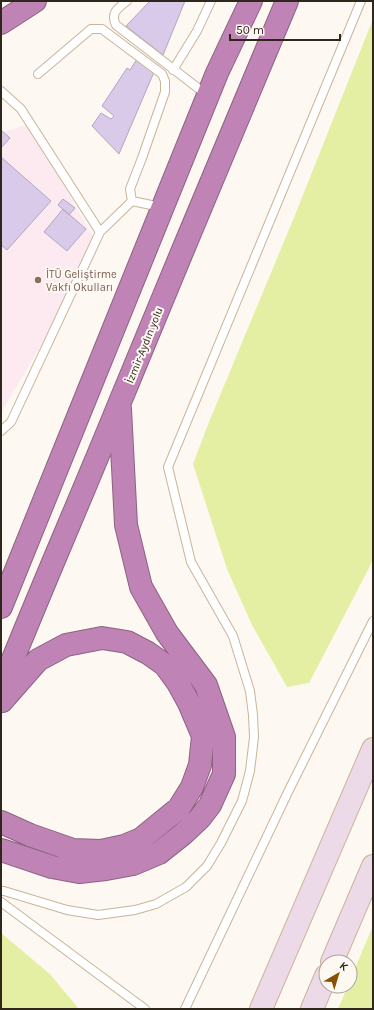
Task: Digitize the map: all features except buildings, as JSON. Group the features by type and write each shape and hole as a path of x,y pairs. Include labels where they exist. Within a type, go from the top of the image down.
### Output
{"highway":[{"path":"1,23 35,1"},
{"path":"1,607 217,73 251,1"},
{"name":"İzmir-Aydın yolu","path":"1,689 287,1"},
{"path":"1,850 52,867 79,872 133,864 159,853 200,818 210,804 224,774 224,737 206,684 166,633 141,587 126,525 120,403"},
{"path":"1,702 38,660 66,645 102,638 127,642 164,665 178,683 190,703 203,736 200,765 192,787 179,808 141,839 124,846 101,851 73,850 30,835 1,822"}],"street":[{"path":"1,15 17,1"},
{"path":"261,1009 373,749"},
{"path":"335,954 373,866"},
{"path":"312,1009 318,994"}],"lane":[{"path":"127,1 116,10 113,15 116,25 208,96"},
{"path":"173,70 198,31 211,1"},
{"path":"1,891 67,910 98,915 135,910 156,904 186,887 207,866 221,843 242,800 250,771 254,743 250,691 232,636 190,562 168,467 361,1"},
{"path":"38,74 91,29 102,29 162,74 165,81 165,92 130,189 132,201"},
{"path":"1,92 21,109 100,232"},
{"path":"132,201 163,207"},
{"path":"1,431 11,422 100,232 132,201"},
{"path":"185,1009 288,792 373,621"},
{"path":"1,902 145,1009"}],"shaded area":[{"name":"İTÜ Geliştirme Vakfı Okulları","path":"29,124 94,239 55,321 1,413 1,133"}],"green space":[{"path":"373,19 373,559 309,683 287,687 252,625 227,569 193,464"},
{"path":"373,926 373,1009 338,1009 345,994 358,994 358,961"},
{"path":"1,933 50,974 79,1009 1,1009"}],"place":[{"name":"İTÜ Geliştirme Vakfı Okulları","path":"38,280"}]}
